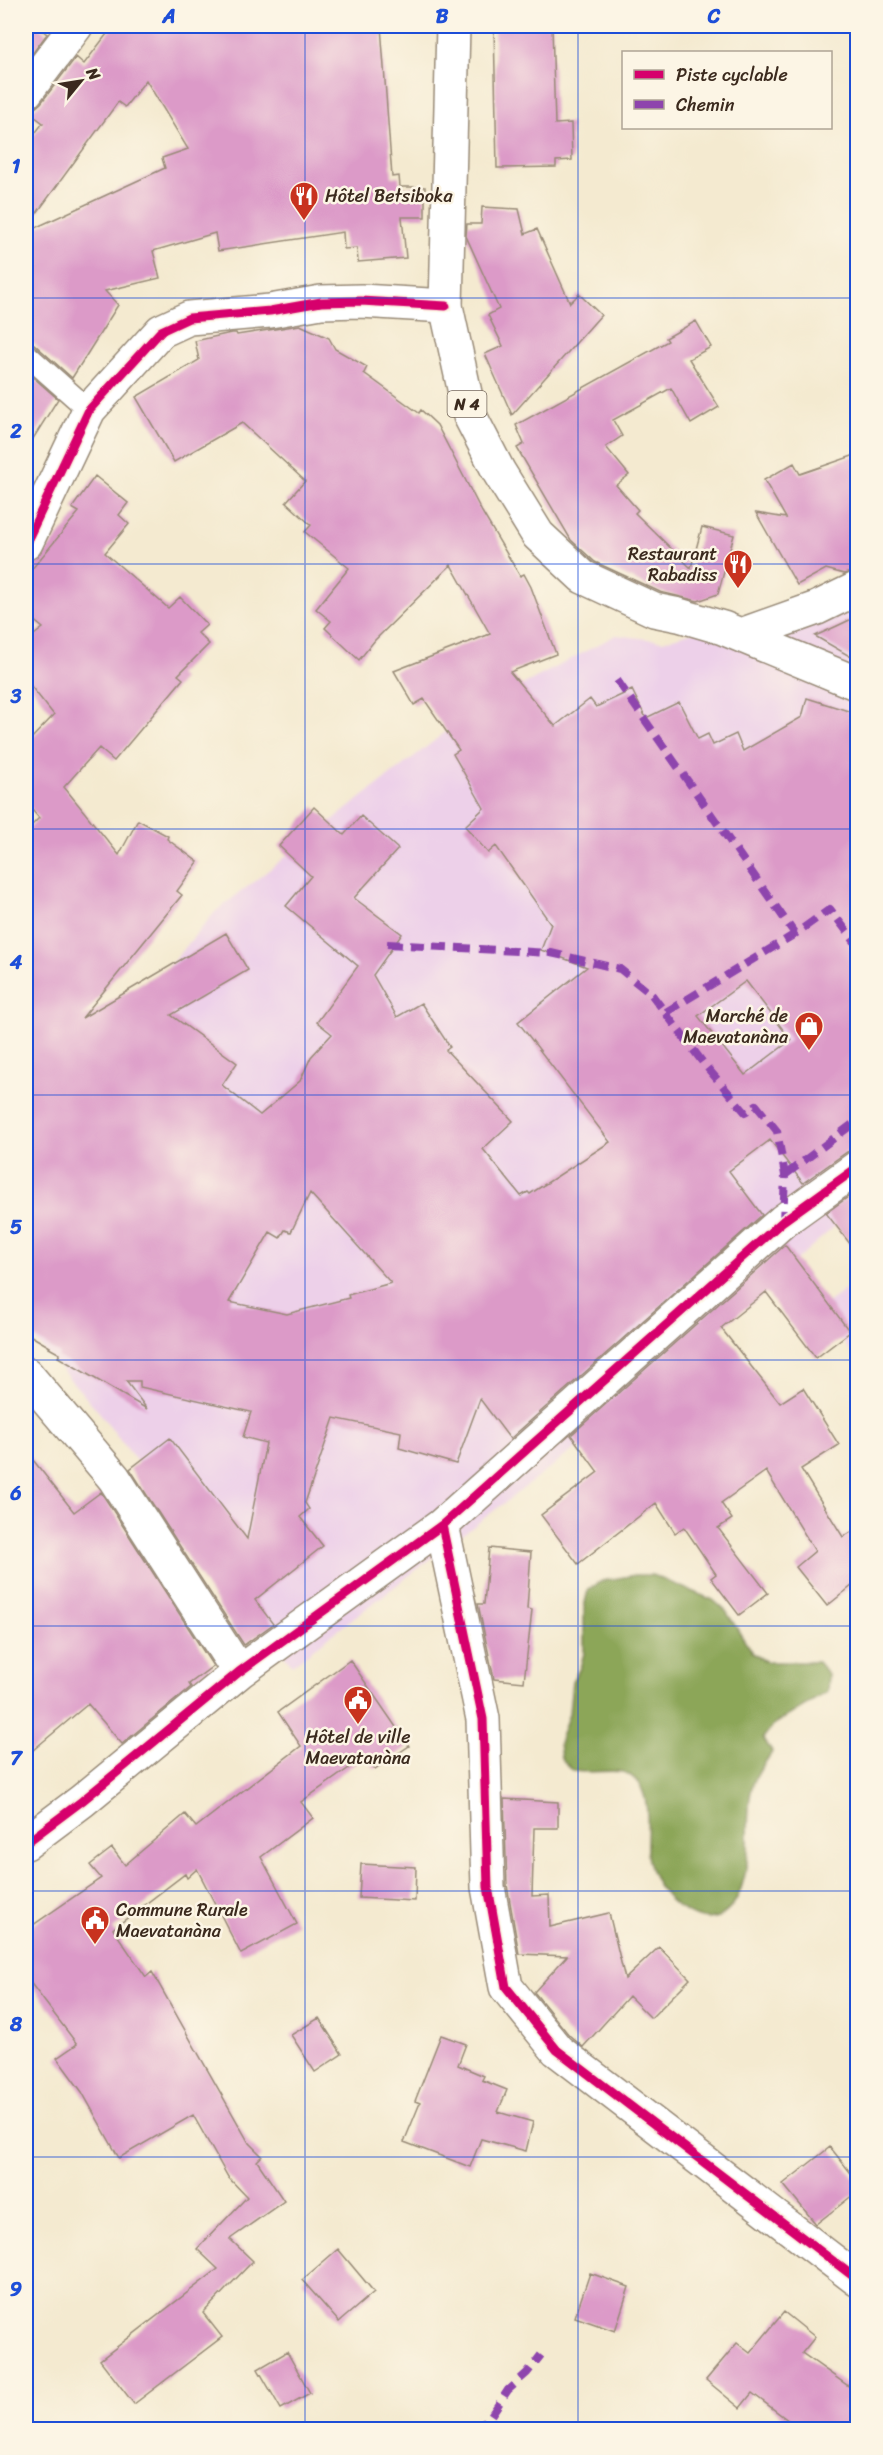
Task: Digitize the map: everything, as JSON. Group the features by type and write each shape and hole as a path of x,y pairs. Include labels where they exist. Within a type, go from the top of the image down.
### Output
{"street":[{"path":"26,92 76,26"},
{"name":"N 4","path":"453,26 446,306 470,416 499,472 537,535 583,577 654,610 679,615 741,635 858,684"},
{"path":"26,543 89,410 161,331 189,318 270,311 321,302 361,301 446,306"},
{"path":"741,635 817,608 858,588"},
{"path":"26,1843 82,1801 239,1672 442,1525 783,1221 858,1167"},
{"path":"26,1374 114,1478 239,1672"},
{"path":"442,1525 483,1719 488,1887 506,1987 557,2050 858,2280"}],"lane":[{"path":"26,354 89,410"}],"shaded area":[{"path":"857,590 857,1207 605,1426 292,1665 99,1412 26,1330 26,1134 215,912 470,713 616,635 663,641 719,624"},
{"path":"857,1281 857,1361 819,1309"}],"green space":[{"path":"635,1575 652,1575 713,1600 726,1611 752,1653 767,1662 818,1662 828,1674 827,1692 773,1725 763,1738 772,1752 753,1782 749,1807 746,1869 742,1886 729,1909 721,1916 711,1919 699,1918 686,1912 672,1902 655,1880 647,1854 647,1807 640,1786 633,1778 620,1771 573,1771 561,1758 559,1743 569,1713 572,1681 580,1668 584,1653 584,1607 588,1590 602,1581"}],"building":[{"path":"26,26 37,26 47,34 26,62"},
{"path":"113,26 381,26 392,177 399,176 400,187 425,187 425,217 402,217 406,258 358,262 357,248 344,249 343,232 218,251 215,233 153,251 160,278 105,291 118,305 72,378 34,344 26,342 26,232 165,168 162,158 188,149 146,80 125,107 118,102 26,228 26,145 43,123 26,110 34,109 41,103 76,57 84,64"},
{"path":"494,26 552,26 555,124 571,123 572,160 556,161 556,167 497,168"},
{"path":"482,207 519,209 525,234 537,229 570,303 579,294 601,315 512,415 485,354 503,346 488,315 499,309 466,236 467,224 481,224"},
{"path":"696,321 711,347 689,359 719,407 691,424 671,388 613,420 622,436 606,447 629,475 616,485 638,510 635,513 691,568 702,527 734,535 718,594 698,601 660,592 595,562 571,540 517,448 524,444 516,425 668,341 666,338"},
{"path":"300,325 329,338 335,349 367,367 364,373 419,413 421,410 437,425 482,512 520,576 524,574 531,587 556,654 510,672 555,726 590,699 596,707 632,690 646,718 679,702 698,739 708,734 713,745 736,734 743,751 802,717 807,698 858,714 858,1148 847,1152 803,1183 770,1140 729,1171 762,1215 510,1439 480,1399 456,1464 399,1448 401,1432 334,1418 305,1503 309,1509 300,1517 323,1546 255,1600 273,1624 244,1645 130,1469 170,1438 247,1539 266,1443 243,1437 251,1412 140,1387 140,1381 126,1381 147,1409 58,1357 60,1354 26,1333 26,831 39,818 26,803 26,744 54,715 26,680 26,641 43,628 26,614 26,576 79,512 72,508 95,476 128,503 119,515 129,524 105,553 168,608 180,597 207,625 198,633 209,644 178,675 183,679 114,761 99,748 64,787 119,855 138,820 168,836 167,839 198,862 177,891 182,895 82,1018 226,933 248,970 171,1015 237,1063 222,1085 260,1115 300,1081 311,1057 332,1034 317,1022 358,966 286,906 311,876 279,846 314,807 344,835 361,816 398,849 354,898 402,934 373,975 397,1017 421,1003 450,1047 446,1050 513,1121 483,1149 521,1196 528,1192 530,1194 610,1142 518,1022 587,967 541,950 551,924 496,846 488,853 465,826 484,808 453,754 459,750 424,699 414,705 394,671 490,634 451,565 375,640 359,660 325,628 331,621 316,609 349,568 305,532 311,525 286,502 305,481 242,423 174,462 136,397 199,360 195,341 231,333 237,335","holes":["746,981 791,1040 745,1075 698,1016","310,1193 391,1283 348,1295 349,1298 287,1314 229,1302 270,1232 280,1238 285,1230 291,1232"]},
{"path":"26,371 58,399 26,450"},
{"path":"858,454 858,570 844,574 826,569 797,585 756,513 786,518 764,480 794,463 800,474"},
{"path":"858,616 858,661 815,636 837,626"},
{"path":"858,1190 858,1254 826,1213"},
{"path":"785,1245 850,1332 816,1358 766,1292 721,1328 780,1403 803,1388 839,1445 801,1469 843,1537 858,1528 858,1581 827,1606 796,1567 815,1551 766,1471 721,1503 732,1519 718,1528 768,1593 739,1615 711,1578 716,1574 684,1527 675,1533 656,1503 578,1564 541,1515 598,1472 571,1435"},
{"path":"26,1451 74,1512 101,1492 213,1666 189,1684 191,1687 122,1744 88,1704 26,1756"},
{"path":"489,1548 531,1552 527,1609 532,1610 524,1682 494,1679 478,1604 484,1604"},
{"path":"350,1660 409,1746 375,1769 366,1756 301,1802 313,1818 261,1857 297,1924 241,1954 197,1869 187,1878 185,1874 113,1929 146,1977 152,1972 249,2143 262,2156 257,2161 284,2201 230,2239 253,2261 203,2313 222,2337 134,2404 100,2360 218,2269 197,2249 247,2197 228,2177 193,2115 119,2158 82,2092 57,2058 77,2044 26,1977 26,1930 101,1878 90,1865 112,1848 125,1865 185,1814 196,1827 301,1746 278,1712"},
{"path":"504,1799 558,1802 558,1828 534,1828 532,1896 549,1895 550,1927 609,1913 625,1979 659,1947 690,1979 651,2018 629,1996 583,2047 569,2035 534,1992 567,1956 519,1954 507,1885"},
{"path":"361,1864 416,1867 415,1901 359,1898"},
{"path":"319,2018 342,2054 315,2072 291,2035"},
{"path":"441,2035 466,2044 458,2065 484,2076 482,2080 507,2090 498,2112 533,2122 526,2151 481,2139 470,2167 404,2142 420,2103 415,2101"},
{"path":"830,2147 858,2182 858,2191 816,2224 783,2184"},
{"path":"338,2249 374,2292 339,2322 302,2280"},
{"path":"590,2273 629,2287 615,2331 575,2317"},
{"path":"784,2312 815,2337 802,2353 858,2393 858,2430 801,2430 752,2393 740,2408 706,2380 737,2343 750,2353"},
{"path":"287,2352 310,2393 281,2409 258,2369"}],"marked path":[{"path":"617,680 795,934"},
{"path":"666,1012 795,934 830,909 858,946"},
{"path":"387,944 551,953 620,969 652,995 704,1064 745,1112 756,1105 777,1131 785,1175 783,1221"},
{"path":"785,1175 858,1120"},
{"path":"474,2430 490,2417 508,2390 527,2373 541,2355"}],"cycle path":[{"path":"26,543 89,410 161,331 189,318 270,311 321,302 361,301 446,306"},
{"path":"26,1843 82,1801 239,1672 442,1525 783,1221 858,1167"},
{"path":"442,1525 483,1719 488,1887 506,1987 557,2050 858,2280"}],"place":[{"name":"Hôtel Betsiboka","path":"304,222"},
{"name":"Restaurant Rabadiss","path":"738,590"},
{"name":"Marché de Maevatanàna","path":"809,1052"},
{"name":"Hôtel de ville Maevatanàna","path":"358,1726"},
{"name":"Commune Rurale Maevatanàna","path":"95,1946"}]}
